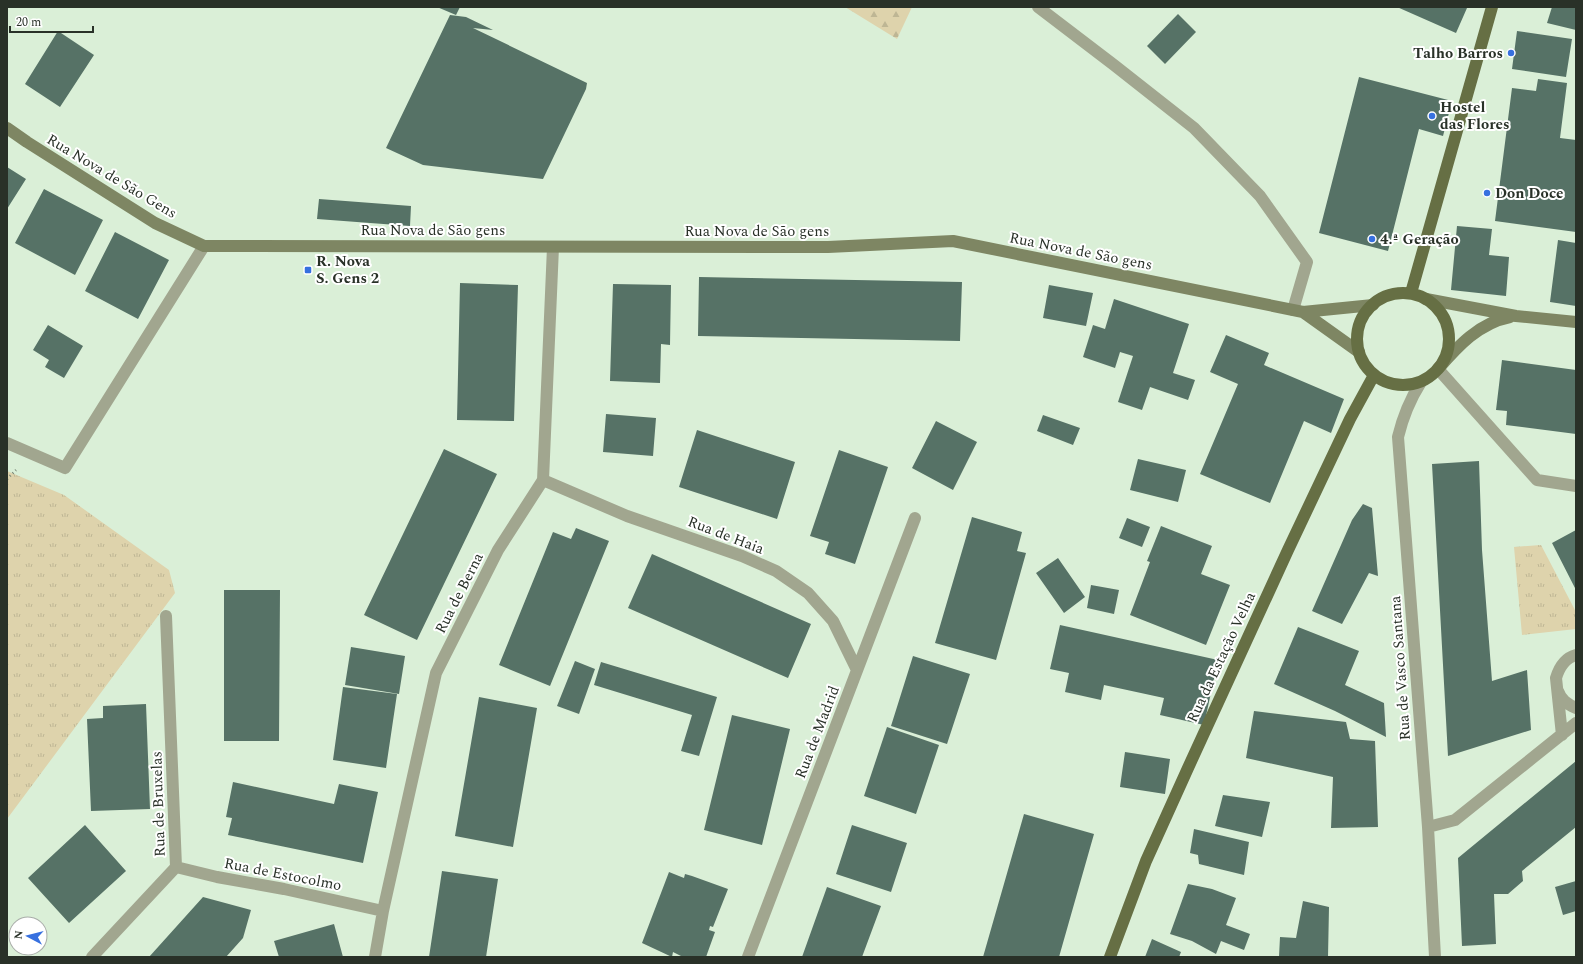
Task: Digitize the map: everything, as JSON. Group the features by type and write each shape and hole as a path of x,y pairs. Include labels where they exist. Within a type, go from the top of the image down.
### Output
{"main road":[{"path":"1411,293 1492,7"},
{"path":"1411,293 1426,299 1438,307 1445,318 1449,333 1448,348 1444,359 1434,374 1421,382 1408,385 1396,385 1384,382 1374,375 1364,364 1359,352 1357,336 1360,325 1367,311 1388,295 1411,293"},
{"name":"Rua da Estação Velha","path":"1110,957 1146,861 1205,728 1343,433 1374,375"}],"street":[{"path":"1038,7 1194,128 1260,196 1307,262 1298,311"},
{"name":"Rua Nova de São Gens","path":"7,128 155,223 204,246"},
{"name":"Rua Nova de São gens","path":"204,246 828,247 953,241 1298,311 1373,305"},
{"path":"7,443 65,468 204,246"},
{"path":"543,480 553,247"},
{"path":"1426,299 1516,316 1576,322"},
{"name":"Rua Nova de São gens","path":"1298,311 1359,352"},
{"path":"1516,316 1502,318 1479,330 1461,344 1438,369 1537,480 1576,486"},
{"name":"Rua de Vasco Santana","path":"1421,382 1409,401 1398,437 1428,827 1435,957"},
{"name":"Rua de Haia","path":"543,480 627,516 742,556 776,571 808,593 832,621 857,670"},
{"name":"Rua de Berna","path":"375,957 383,911 436,673 498,550 543,480"},
{"name":"Rua de Madrid","path":"748,957 915,518"},
{"name":"Rua de Bruxelas","path":"92,957 176,867 166,616"},
{"path":"1562,735 1556,678 1559,669 1564,662 1576,655"},
{"path":"1556,688 1560,696 1567,703 1576,708"},
{"path":"1428,827 1456,820 1576,723"},
{"name":"Rua de Estocolmo","path":"176,867 217,877 284,889 383,911"}],"green space":[{"path":"845,7 912,7 897,39"},
{"path":"7,471 64,495 169,570 175,593 7,819"},
{"path":"1541,545 1576,612 1576,629 1522,635 1514,547"}],"building":[{"path":"437,7 460,7 456,15"},
{"path":"1397,7 1466,7 1467,8 1456,33"},
{"path":"1552,7 1576,7 1576,30 1547,23"},
{"path":"1178,14 1196,32 1165,64 1147,46"},
{"path":"450,15 466,17 493,30 473,28 587,83 586,89 543,179 423,165 386,148"},
{"path":"58,31 94,55 60,107 25,84"},
{"path":"1517,31 1572,39 1566,77 1512,69"},
{"path":"1359,77 1452,101 1443,136 1419,129 1388,251 1319,233"},
{"path":"1538,79 1567,83 1560,138 1576,140 1576,232 1495,221 1512,88 1536,91"},
{"path":"7,167 26,179 7,209"},
{"path":"44,189 103,220 75,275 15,243"},
{"path":"319,199 411,206 410,226 317,219"},
{"path":"1457,226 1492,229 1489,255 1509,257 1506,296 1451,290"},
{"path":"115,232 169,260 138,319 85,291"},
{"path":"1558,240 1576,243 1576,306 1550,302"},
{"path":"699,277 962,282 960,341 698,336"},
{"path":"460,283 518,285 514,421 457,420"},
{"path":"613,284 671,285 670,345 661,344 660,383 610,381"},
{"path":"1049,285 1093,293 1086,326 1043,318"},
{"path":"1114,299 1189,324 1173,373 1195,380 1188,400 1150,387 1142,410 1118,402 1133,356 1120,352 1115,368 1083,357 1093,325 1105,329"},
{"path":"48,325 83,346 64,378 45,367 49,360 33,350"},
{"path":"1226,335 1269,353 1264,365 1344,399 1331,433 1304,421 1270,503 1200,474 1238,384 1210,372"},
{"path":"1502,360 1576,370 1576,434 1506,425 1507,411 1496,410"},
{"path":"606,414 656,418 653,456 603,452"},
{"path":"1043,415 1080,428 1073,445 1037,431"},
{"path":"936,421 977,442 953,490 912,468"},
{"path":"697,430 795,462 777,519 679,487"},
{"path":"444,449 497,474 417,640 364,615"},
{"path":"839,450 888,467 855,564 825,554 829,542 810,536"},
{"path":"1138,459 1186,470 1178,502 1130,490"},
{"path":"1479,461 1482,550 1492,681 1527,670 1531,730 1448,756 1432,464"},
{"path":"1363,504 1372,508 1378,576 1369,573 1342,624 1312,611 1352,520"},
{"path":"972,517 1022,532 1017,551 1026,553 996,660 935,643"},
{"path":"1127,518 1150,527 1142,547 1119,538"},
{"path":"1161,526 1212,546 1201,574 1230,585 1206,645 1130,615 1150,562 1147,561"},
{"path":"576,528 609,541 550,686 499,665 553,532 571,539"},
{"path":"1576,530 1576,590 1552,543"},
{"path":"652,554 811,624 788,678 628,608"},
{"path":"1058,558 1085,597 1064,613 1036,573"},
{"path":"1091,585 1119,590 1114,614 1087,608"},
{"path":"224,590 280,590 279,741 224,741"},
{"path":"1060,625 1218,660 1204,725 1160,715 1164,698 1104,685 1101,700 1065,692 1069,673 1050,669"},
{"path":"1298,627 1359,651 1345,685 1384,703 1386,737 1335,711 1274,684"},
{"path":"351,647 405,656 399,694 345,685"},
{"path":"913,656 970,674 947,744 891,726"},
{"path":"575,661 595,669 579,714 557,706"},
{"path":"601,662 717,697 699,756 681,751 692,715 594,685"},
{"path":"343,687 397,694 386,768 333,760"},
{"path":"479,697 537,708 513,847 455,836"},
{"path":"146,704 150,809 91,811 87,719 103,718 103,706"},
{"path":"1254,711 1346,722 1350,739 1375,741 1378,827 1331,828 1333,777 1246,758"},
{"path":"732,715 790,729 762,845 704,830"},
{"path":"887,727 939,745 916,814 864,796"},
{"path":"1125,752 1170,759 1165,794 1120,787"},
{"path":"1576,761 1576,827 1522,871 1523,881 1508,894 1494,894 1496,944 1462,946 1458,858"},
{"path":"233,782 334,804 339,784 378,792 363,863 228,835 232,818 226,817"},
{"path":"1223,795 1270,802 1262,837 1215,826"},
{"path":"1024,814 1094,834 1059,957 983,957"},
{"path":"85,825 126,871 69,923 28,878"},
{"path":"852,825 907,843 891,892 836,874"},
{"path":"1194,829 1249,842 1244,875 1199,864 1198,855 1190,853"},
{"path":"442,871 498,879 486,957 429,957"},
{"path":"669,872 684,878 685,874 692,876 728,889 713,927 710,926 709,930 715,932 706,957 683,957 673,952 672,957 642,943"},
{"path":"1576,881 1576,911 1563,915 1555,887"},
{"path":"1188,884 1212,889 1236,898 1226,925 1250,934 1244,950 1221,941 1216,954 1192,941 1170,934"},
{"path":"827,887 881,906 862,957 802,957"},
{"path":"203,897 251,910 243,938 226,957 149,957"},
{"path":"1303,901 1329,907 1328,957 1279,957 1280,937 1296,938"},
{"path":"334,924 343,957 279,957 274,941"},
{"path":"1152,939 1181,952 1179,957 1145,957"}],"place":[{"name":"Talho Barros","path":"1511,53"},
{"name":"Hostel das Flores","path":"1432,116"},
{"name":"Don Doce","path":"1487,193"},
{"name":"4.ª Geração","path":"1372,239"},
{"name":"R. Nova S. Gens 2","path":"308,270"}]}
